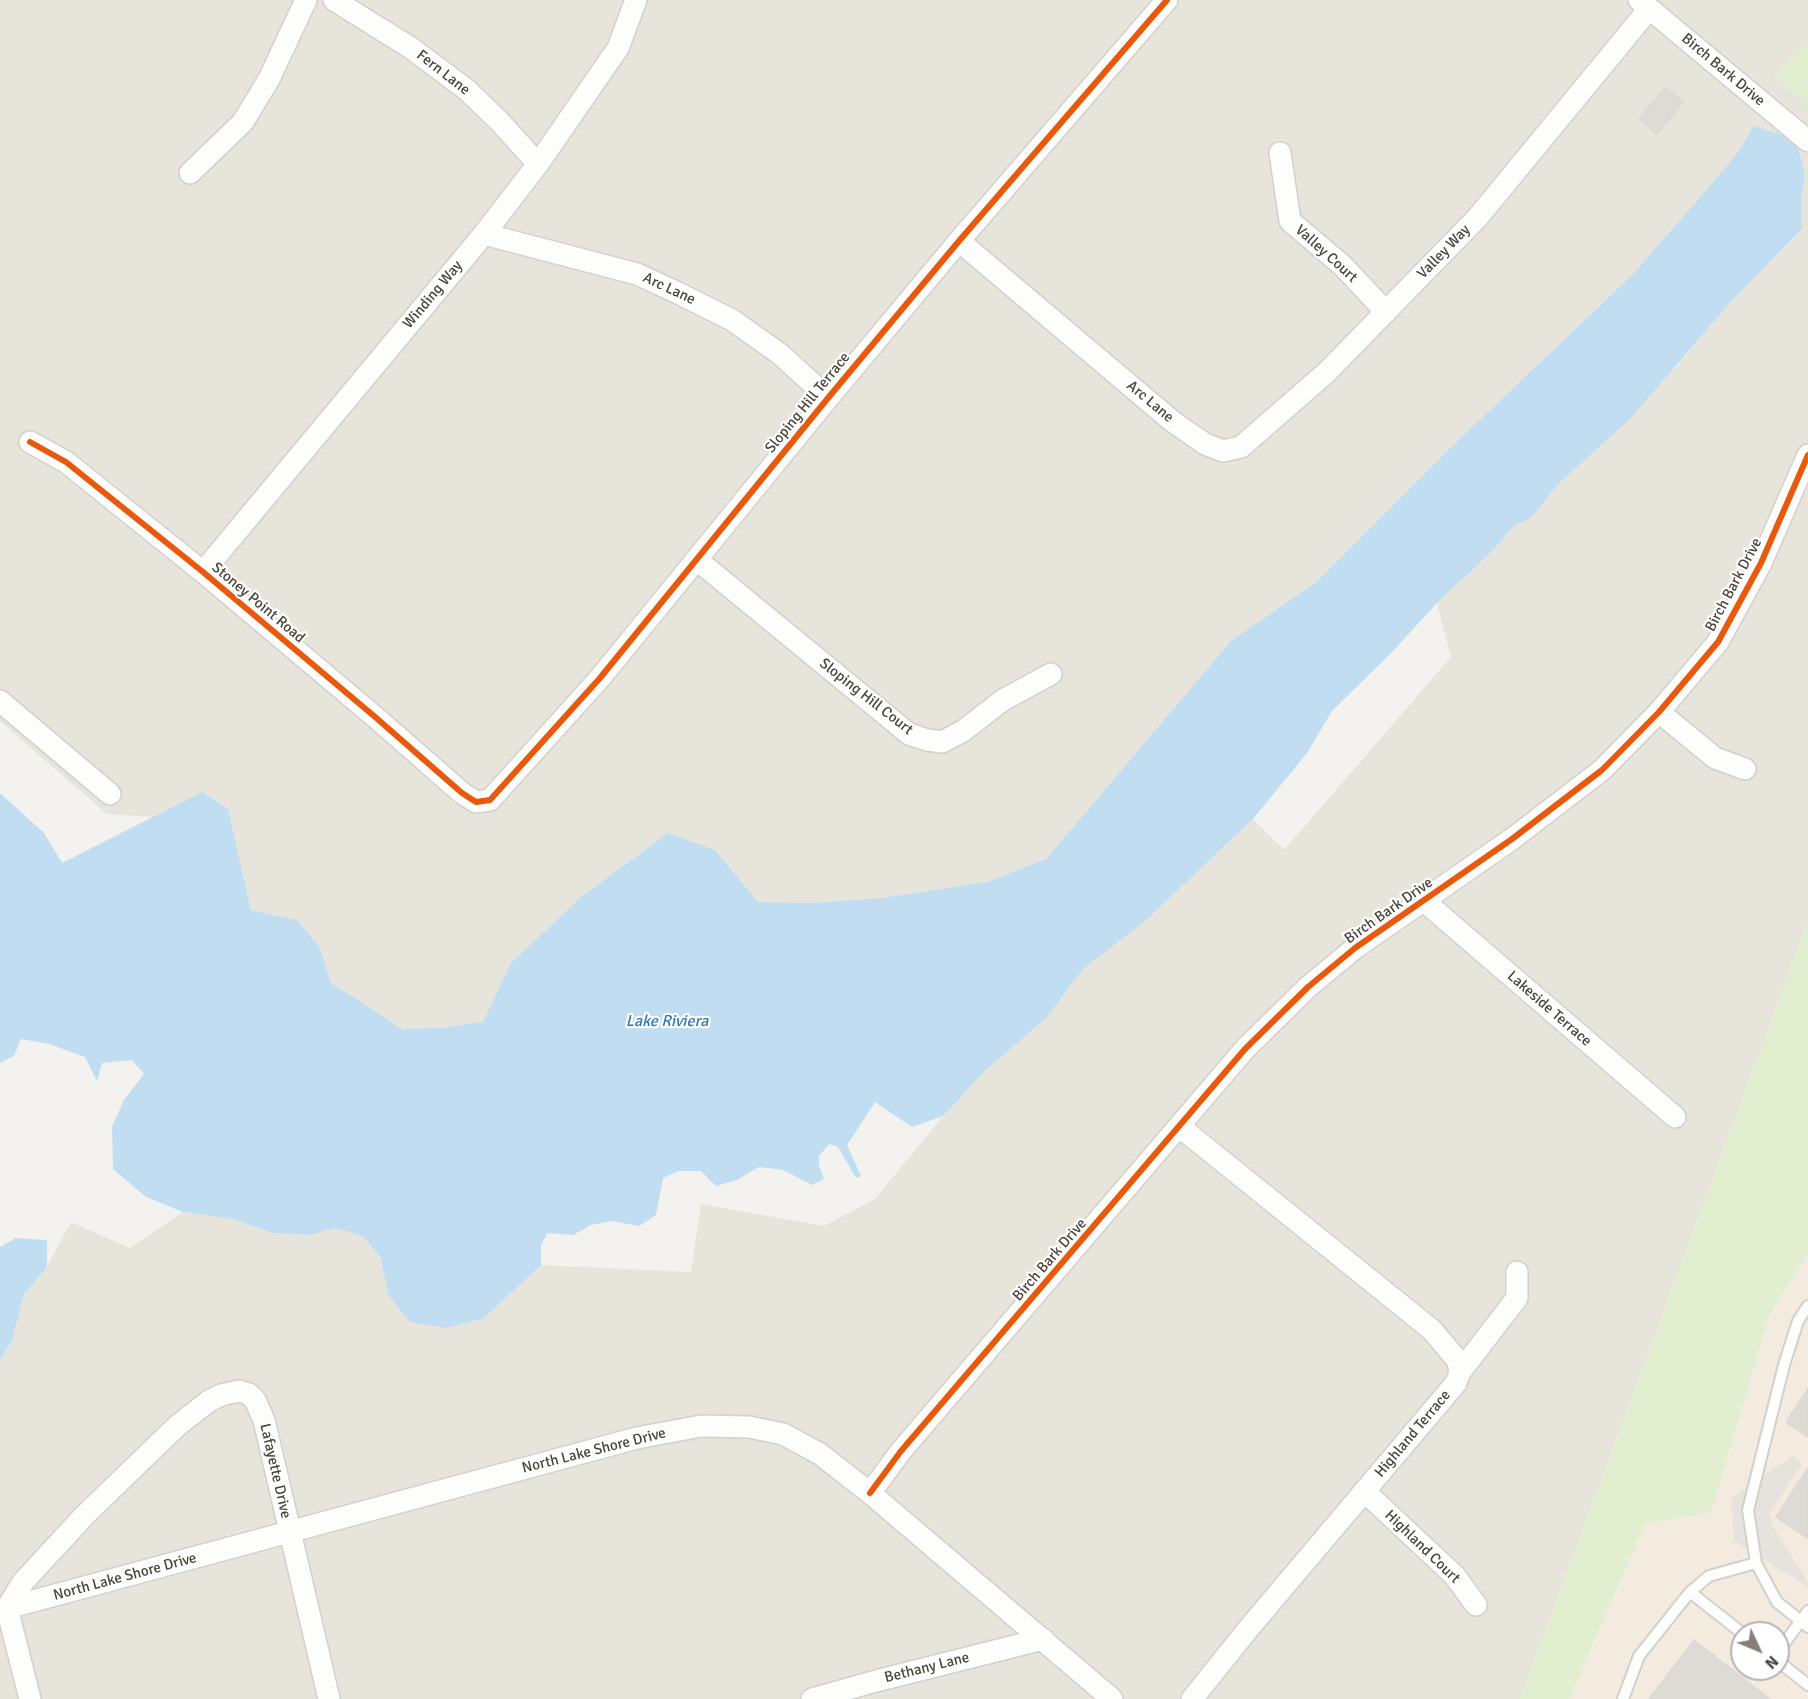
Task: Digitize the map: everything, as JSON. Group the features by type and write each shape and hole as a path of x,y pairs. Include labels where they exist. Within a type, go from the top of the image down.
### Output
{"street":[{"path":"190,173 243,122 269,79 306,0"},
{"name":"Fern Lane","path":"334,0 411,48 467,90 538,164"},
{"name":"Winding Way","path":"203,572 484,234 538,164 618,48 636,0"},
{"name":"Sloping Hill Terrace","path":"462,793 476,802 490,800 600,678 959,241 1167,0"},
{"name":"Birch Bark Drive","path":"1644,4 1808,141"},
{"name":"Valley Way","path":"1205,444 1223,451 1241,447 1327,372 1478,217 1644,4"},
{"name":"Valley Court","path":"1280,153 1290,221 1343,266 1386,312"},
{"name":"Arc Lane","path":"484,234 637,274 678,293 732,320 780,354 828,398"},
{"name":"Arc Lane","path":"959,241 1172,422 1205,444"},
{"name":"Stoney Point Road","path":"30,442 66,462 203,572 462,793"},
{"name":"Birch Bark Drive","path":"870,1493 901,1451 1245,1049 1308,987 1355,948 1512,839 1602,770 1659,712 1718,642 1761,562 1808,455"},
{"name":"Sloping Hill Court","path":"696,559 909,734 927,740 942,742 963,731 1003,700 1051,674"},
{"path":"0,701 110,794"},
{"path":"1659,712 1715,758 1745,769"},
{"name":"Lakeside Terrace","path":"1424,901 1675,1117"},
{"path":"1180,1127 1432,1330 1458,1361 1460,1372"},
{"name":"Highland Terrace","path":"1192,1699 1456,1383 1460,1372 1516,1298 1517,1272"},
{"name":"Lafayette Drive","path":"4,1609 23,1582 85,1515 177,1426 209,1401 221,1395 239,1392 249,1394 255,1400 264,1420 329,1699"},
{"name":"North Lake Shore Drive","path":"4,1609 637,1438 701,1426 749,1427 783,1434 820,1454 870,1493 1112,1699"},
{"name":"Highland Court","path":"1364,1491 1455,1576 1476,1605"},
{"path":"4,1609 30,1699"},
{"name":"Bethany Lane","path":"812,1699 1043,1640"}],"lane":[{"path":"1804,1625 1777,1602 1756,1563 1748,1510 1784,1365 1798,1322 1808,1306"},
{"path":"1623,1699 1639,1656 1690,1592 1708,1576 1756,1563"},
{"path":"1690,1592 1730,1624"},
{"path":"1790,1640 1804,1625 1808,1611"},
{"path":"1790,1671 1808,1685"}],"shaded area":[{"path":"0,0 1808,0 1808,39 1774,76 1808,105 1808,921 1520,1699 0,1699 0,1360 12,1341 24,1294 47,1267 71,1222 130,1248 183,1212 233,1219 272,1233 311,1235 335,1228 363,1236 380,1257 389,1296 484,1318 541,1265 691,1272 701,1204 824,1226 875,1199 943,1116 985,1071 1047,1017 1083,969 1143,923 1253,819 1284,850 1451,657 1437,603 1489,554 1515,525 1531,518 1560,482 1676,367 1729,304 1802,230 1801,198 1805,174 1798,147 1753,126 1743,145 1721,173 1632,275 1446,452 1315,583 1231,641 1046,859 987,882 881,898 810,903 758,902 715,850 668,833 581,897 511,963 483,1023 442,1028 403,1029 331,983 319,946 297,920 251,910 228,807 202,792 153,817 107,814 0,721"},
{"path":"1808,1254 1808,1699 1569,1699 1645,1524 1711,1513 1770,1313"},
{"path":"1793,1456 1802,1464 1769,1514 1774,1528 1808,1583 1808,1587 1734,1541 1731,1498"}],"green space":[{"path":"1808,39 1808,105 1774,76"},
{"path":"1808,921 1808,1254 1770,1313 1711,1513 1645,1524 1569,1699 1520,1699"}],"water":[{"name":"Lake Riviera","path":"1753,126 1782,135 1798,147 1805,175 1801,198 1802,229 1729,304 1630,419 1560,482 1531,518 1515,525 1489,554 1437,603 1391,653 1332,711 1307,753 1253,819 1143,923 1083,969 1047,1017 985,1071 943,1116 912,1127 875,1102 847,1145 861,1176 856,1178 838,1147 829,1144 819,1156 819,1166 824,1179 812,1185 783,1170 759,1167 737,1180 716,1186 701,1171 679,1171 663,1178 656,1215 639,1226 612,1221 591,1225 573,1235 547,1233 541,1245 541,1265 484,1318 446,1328 410,1322 389,1296 380,1257 363,1236 335,1228 311,1235 272,1233 233,1219 183,1212 146,1197 113,1169 112,1127 124,1100 144,1074 132,1060 102,1063 97,1081 85,1057 49,1044 21,1039 14,1056 0,1063 0,793 44,833 62,863 202,792 228,808 251,910 297,920 319,946 331,983 403,1029 442,1028 483,1022 511,963 581,897 668,833 715,850 758,902 810,903 881,898 987,882 1046,859 1231,641 1315,583 1446,452 1632,275 1721,173 1743,145"},
{"path":"16,1238 47,1240 47,1267 24,1294 12,1341 0,1360 0,1247"}],"building":[{"path":"1665,87 1683,102 1657,134 1639,119"},
{"path":"1808,1389 1808,1437 1786,1422"},
{"path":"1808,1468 1808,1538 1776,1517"},
{"path":"1694,1640 1730,1668 1730,1681 1747,1681 1770,1699 1649,1699"}],"cycle path":[{"path":"30,442 66,462 203,572 462,793 476,802 490,800 600,678 959,241 1167,0"},
{"path":"870,1493 901,1451 1245,1049 1308,987 1355,948 1512,839 1602,770 1659,712 1718,642 1761,563 1808,455"}]}
